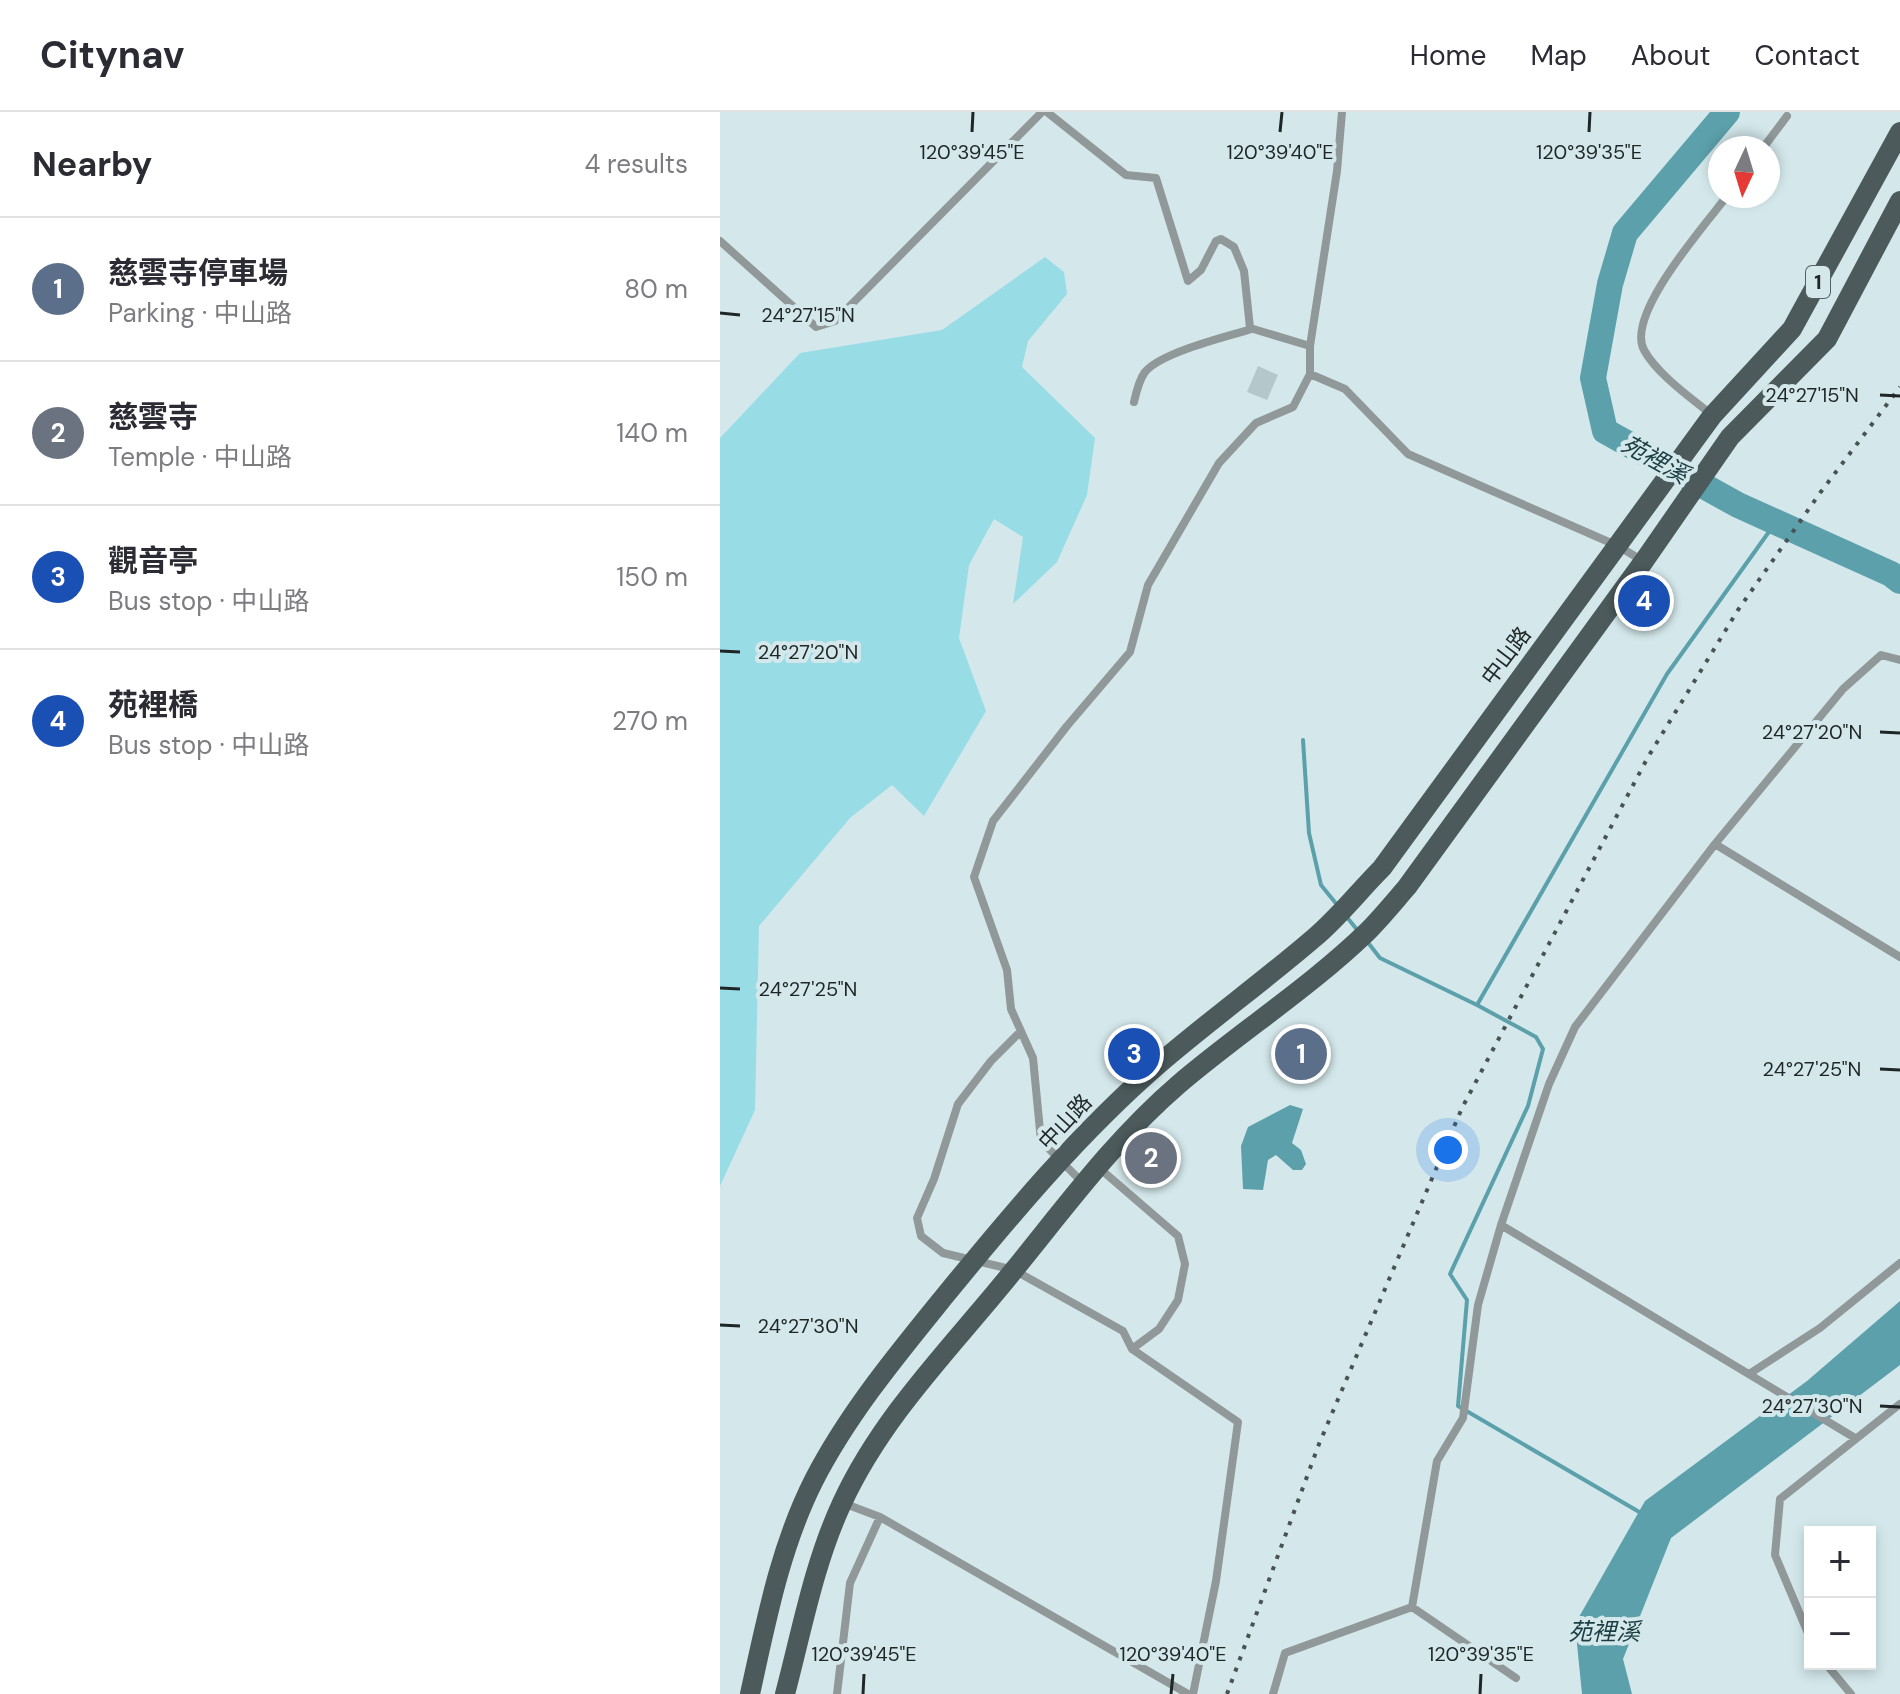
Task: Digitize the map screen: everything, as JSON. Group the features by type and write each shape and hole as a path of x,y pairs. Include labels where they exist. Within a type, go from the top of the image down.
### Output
{"main road":[{"name":"1","path":"1618,546 1712,416 1792,329 1900,132"},
{"name":"1","path":"785,1694 821,1557 842,1503 872,1449 926,1373 1014,1270 1082,1182 1134,1125 1178,1085 1369,931 1407,887 1644,561 1730,437 1827,339 1900,201"},
{"name":"中山路","path":"750,1694 791,1533 814,1480 862,1403 975,1259 1115,1105 1159,1064 1318,935 1382,868 1492,713 1618,546"},
{"path":"1159,1064 1178,1085"}],"lane":[{"path":"720,241 816,327 835,321 1044,112 1126,175 1156,178 1188,281 1201,270 1216,241 1221,239 1234,247 1244,271 1252,329"},
{"path":"1082,1182 1041,1141 1033,1058 1011,1009 1007,970 974,877 993,821 1130,652 1148,585 1219,463 1256,423 1293,407 1310,374 1310,346 1337,171 1342,112"},
{"path":"1772,136 1787,116"},
{"path":"1712,416 1667,377 1643,349 1642,337 1657,289 1718,208"},
{"path":"1134,402 1146,371 1200,344 1252,329 1310,346"},
{"path":"1310,374 1345,389 1408,454 1618,546 1644,561"},
{"path":"1412,1607 1437,1461 1463,1418 1478,1305 1501,1225 1549,1084 1575,1027 1715,844 1843,689 1881,655 1900,660"},
{"path":"1715,844 1900,957"},
{"path":"842,1503 880,1517 1190,1694 1216,1581 1238,1422 1132,1349 1123,1331 1014,1270 943,1253 921,1236 917,1218 934,1179 958,1104 991,1061 1021,1031"},
{"path":"1097,1166 1178,1236 1185,1264 1178,1300 1159,1329 1132,1349"},
{"path":"1501,1225 1855,1438"},
{"path":"1752,1376 1820,1328 1900,1263"},
{"path":"1804,1624 1775,1555 1780,1499 1900,1404"},
{"path":"837,1694 850,1583 880,1517"},
{"path":"1412,1607 1516,1678"},
{"path":"1273,1694 1285,1653 1412,1607"},
{"path":"1831,1670 1851,1694"}],"shaded area":[{"path":"1045,257 1064,272 1067,294 1028,341 1022,367 1095,438 1087,495 1057,562 1013,604 1023,537 994,519 969,565 959,638 986,711 924,816 892,785 850,818 759,926 755,1110 720,1186 720,438 800,353 942,330"}],"water":[{"path":"1290,1105 1303,1109 1292,1143 1301,1150 1306,1164 1302,1170 1293,1170 1276,1155 1268,1160 1263,1190 1243,1189 1241,1146 1248,1127"},
{"name":"苑裡溪","path":"1900,1301 1900,1365 1671,1538 1623,1659 1632,1694 1582,1694 1575,1624 1645,1501 1807,1381"}],"building":[{"path":"1258,366 1278,375 1267,400 1247,392"},
{"path":"1146,1133 1178,1161 1158,1185 1125,1155"}],"waterway":[{"name":"苑裡溪","path":"1727,112 1625,233 1610,284 1593,378 1605,431 1738,505 1891,574 1900,581"},
{"path":"1366,940 1380,958 1477,1005 1667,674 1776,522"},
{"path":"1303,740 1309,833 1321,885 1338,906"},
{"path":"1346,916 1358,931"},
{"path":"1477,1005 1536,1037 1543,1049 1528,1106 1450,1274 1467,1300 1458,1406 1641,1513"}],"railway":[{"path":"1227,1694 1319,1444 1462,1108 1648,757 1738,610 1820,493 1900,387"}],"place":[{"name":"苑裡橋","path":"1644,601"},
{"name":"觀音亭","path":"1134,1054"},
{"name":"慈雲寺停車場","path":"1301,1054"},
{"name":"慈雲寺","path":"1151,1158"}]}
